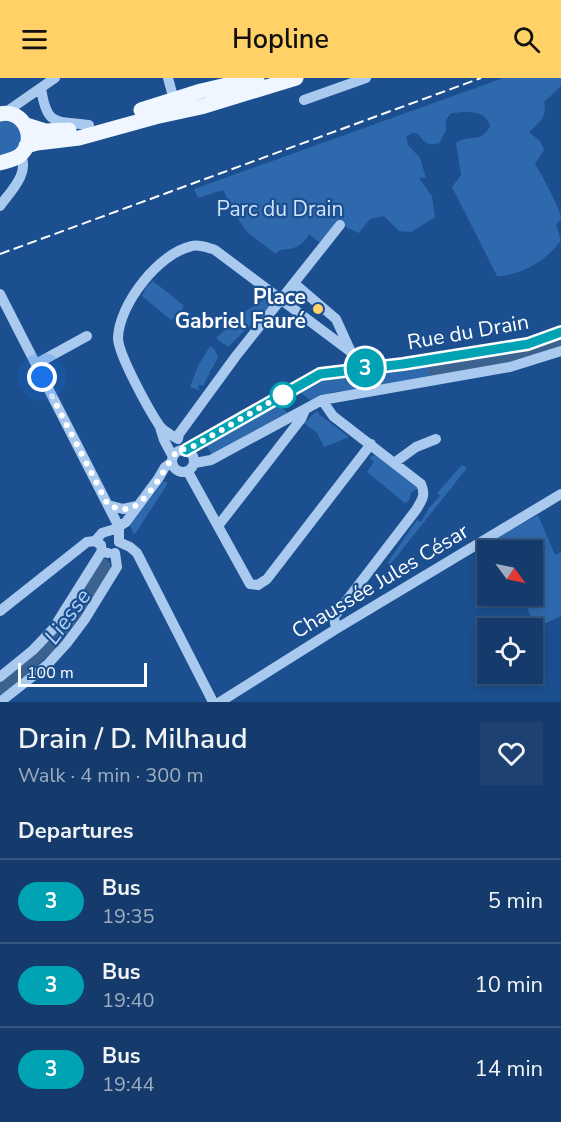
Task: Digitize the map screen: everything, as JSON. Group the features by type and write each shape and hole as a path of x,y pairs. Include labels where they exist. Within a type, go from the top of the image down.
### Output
{"main road":[{"path":"0,163 23,156 42,142 79,138 169,113 257,78"},
{"path":"3,113 14,114 39,130 68,130 174,100 207,98 296,78"},
{"path":"23,156 28,138 24,122"}],"street":[{"path":"3,113 12,110 55,78"},
{"path":"168,78 174,100"},
{"path":"304,100 366,78"},
{"path":"42,88 45,110 52,118 64,123 89,125"},
{"path":"23,100 20,109 24,122"},
{"path":"0,206 21,176 23,156"},
{"path":"188,469 176,470 179,434 236,356 282,301 340,225"},
{"path":"178,451 160,427 123,358 118,336 124,313 141,285 159,265 175,253 195,245 215,250 351,352"},
{"path":"295,284 336,319 358,369 362,393"},
{"path":"0,294 119,527 117,567 85,619 46,665 0,702"},
{"name":"Rue du Drain","path":"0,611 87,542 95,541 102,533 126,522 178,451 320,374 403,364 531,343 561,332"},
{"path":"36,364 87,336"},
{"path":"531,343 536,358"},
{"name":"Rue du Drain","path":"158,480 211,460 322,400 510,367 561,351"},
{"path":"322,400 333,416 421,484 424,496 416,510 334,617 336,629"},
{"path":"218,526 302,418 305,410"},
{"path":"160,427 164,440 178,451 194,456 188,469"},
{"path":"394,463 416,447 436,439"},
{"path":"188,469 249,584 255,586 267,579 371,444"},
{"name":"Chaussée Jules César","path":"220,702 336,629 561,494"},
{"path":"108,505 123,509 137,506"},
{"path":"95,541 100,544 102,551"},
{"path":"0,677 33,650 53,629 102,551 130,547 137,552 213,702"}],"green space":[{"name":"Parc du Drain","path":"503,78 561,78 561,86 544,102 545,112 542,119 529,132 540,141 544,150 535,164 560,213 561,218 556,225 561,240 549,254 524,270 497,276 452,187 461,175 456,143 483,135 490,126 484,116 474,112 451,113 446,120 446,131 439,143 427,143 418,134 412,133 406,137 408,145 420,158 426,178 419,178 432,196 435,217 411,232 399,231 384,216 370,219 359,233 347,228 343,222 324,246 309,234 300,245 280,250 276,254 248,233 235,215 223,190 198,198 194,189"},
{"path":"8,118 23,131 20,147 0,157 0,119"},
{"path":"153,281 183,305 181,313 176,318 171,320 142,296 146,287"},
{"path":"265,299 269,300 269,307 228,347 216,338 241,314"},
{"path":"210,346 218,357 203,386 199,385 198,388 202,391 190,387 198,366"},
{"path":"437,363 439,375 366,389 363,372"},
{"path":"354,373 355,390 333,392 310,400 297,390 319,380"},
{"path":"275,403 288,413 212,455 204,442"},
{"path":"317,411 349,437 324,447 317,433 304,423"},
{"path":"374,455 379,456 418,488 411,493 409,501 405,503 367,472 374,462 369,458"},
{"path":"462,465 467,468 389,566 388,562 417,520 421,522 429,508 440,496 437,493"},
{"path":"164,481 168,483 135,534 133,533 130,525"},
{"path":"538,515 555,555 561,552 561,616 543,625 543,618 532,618 526,606 543,606 543,540 498,540 497,538"}],"waterway":[{"name":"Liesse","path":"436,370 532,352 561,337"},
{"name":"Liesse","path":"0,687 49,645 72,616 103,566"}],"railway":[{"path":"0,254 481,78"}],"bus line":[{"name":"3","path":"186,450 320,374 403,364 528,344 561,332"}],"place":[{"name":"Place Gabriel Fauré","path":"318,309"}],"route":[{"path":"42,377 108,505 120,509 137,506 158,480 165,467 172,462 177,451 192,447 291,390 283,395"}]}
